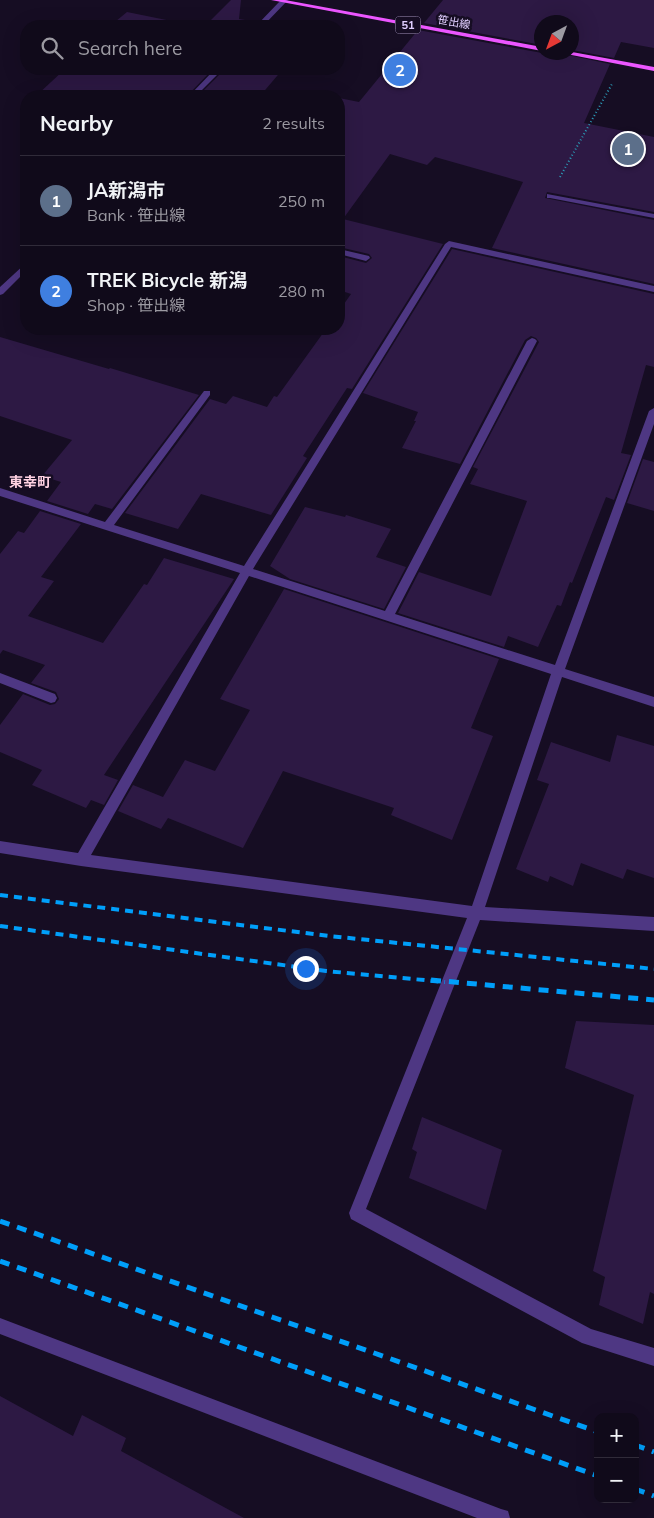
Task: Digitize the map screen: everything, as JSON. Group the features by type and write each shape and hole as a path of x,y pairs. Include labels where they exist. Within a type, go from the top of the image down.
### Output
{"main road":[{"name":"笹出線","path":"274,0 534,48"},
{"path":"579,56 654,69"}],"street":[{"path":"266,20 284,1"},
{"path":"198,90 213,75"},
{"path":"550,196 654,216"},
{"path":"81,860 246,572 449,244 654,290"},
{"path":"345,253 366,258"},
{"path":"0,292 20,272"},
{"path":"388,616 532,341"},
{"path":"107,527 207,393"},
{"path":"654,411 558,672 476,913 357,1212 588,1338 654,1357"},
{"path":"0,492 654,702"},
{"path":"0,678 51,698"},
{"path":"0,847 81,860 476,913 654,924"},
{"path":"0,1326 501,1518"}],"path":[{"path":"550,196 624,64"}],"building":[{"path":"231,0 241,0 239,19 245,20 211,20"},
{"path":"443,0 654,0 654,48 621,42 614,58 579,51 579,15 534,15 534,44 424,23"},
{"path":"127,12 166,20 117,20"},
{"path":"418,30 534,52 534,60 579,60 579,57 610,64 584,123 654,137 654,212 547,192 545,198 654,220 654,284 492,248 523,182 435,157 427,165 390,154 345,216 345,99 359,102"},
{"path":"59,75 207,75 193,90 42,90"},
{"path":"219,75 278,75 265,90 204,90"},
{"path":"345,220 443,244 352,389 347,388 303,456 307,458 271,515 201,494 178,529 125,513 210,399 226,404 233,396 267,407 274,396 277,397 322,335 345,335 345,302 351,294 345,292 345,258 366,263 372,258 369,254 345,248"},
{"path":"452,249 654,294 654,367 646,365 621,453 631,455 614,500 606,497 572,583 570,582 561,606 557,605 538,647 508,636 504,647 398,613 419,572 491,596 527,501 470,484 478,469 473,467 539,342 536,338 531,336 525,340 460,464 402,448 416,421 414,421 418,412 363,393"},
{"path":"0,337 199,395 112,509 95,504 88,514 47,501 61,482 42,476 72,440 0,416"},
{"path":"643,459 654,462 654,511 627,503"},
{"path":"305,507 345,517 346,515 391,529 376,557 406,567 384,609 290,579 270,566"},
{"path":"40,511 81,524 41,577 54,581 28,616 103,643 144,584 147,585 164,558 234,579 104,775 118,780 104,805 91,800 86,808 32,785 42,770 0,752 0,725 23,694 50,705 55,704 59,699 56,692 31,683 45,665 3,650 0,654 0,554 18,531 24,533"},
{"path":"284,589 499,659 471,728 493,736 452,840 391,815 394,808 283,771 243,848 168,818 161,829 118,811 133,785 163,797 185,760 215,771 250,710 220,699"},
{"path":"617,735 654,746 654,878 627,869 623,879 581,863 573,886 550,876 548,882 516,869 549,784 537,780 551,742 610,762"},
{"path":"576,1021 654,1025 654,1294 650,1292 643,1324 599,1305 605,1277 593,1271 634,1095 565,1068"},
{"path":"422,1117 502,1150 486,1210 409,1178 417,1152 412,1149"},
{"path":"0,1396 73,1436 82,1415 126,1438 121,1451 244,1518 0,1518"}],"railway":[{"path":"0,895 329,936 654,969"},
{"path":"0,926 326,971 445,982"},
{"path":"431,980 654,1000"},
{"path":"0,1221 594,1431"},
{"path":"0,1261 594,1475"},
{"path":"639,1446 654,1452"},
{"path":"639,1490 654,1496"}],"place":[{"name":"TREK Bicycle 新潟","path":"400,70"},
{"name":"JA新潟市","path":"628,149"}],"district":[{"name":"東幸町","path":"30,482"}]}
